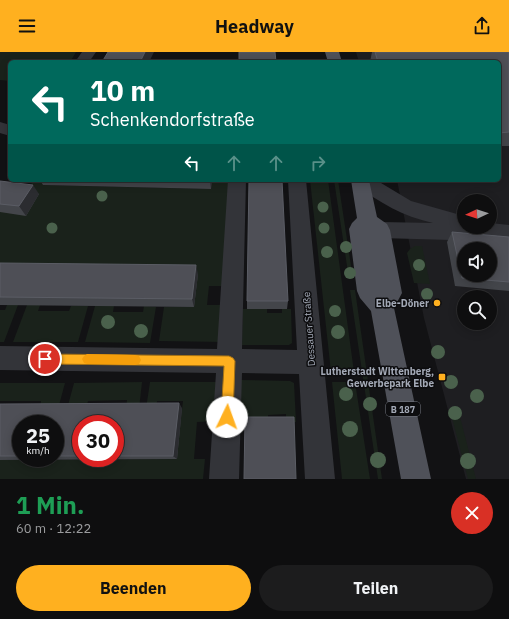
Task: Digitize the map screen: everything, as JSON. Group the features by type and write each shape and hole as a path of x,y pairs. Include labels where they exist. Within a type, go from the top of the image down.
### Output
{"main road":[{"name":"B 187","path":"362,182 390,293 382,307 416,479"}],"street":[{"path":"224,479 237,182"},
{"name":"Dessauer Straße","path":"297,182 320,479"},
{"path":"364,182 407,208 457,222"},
{"path":"374,226 452,232 457,231"},
{"path":"497,231 509,233"},
{"path":"0,358 311,362"}],"shaded area":[{"path":"0,52 76,52 71,60 8,60 8,81 0,80"},
{"path":"356,52 509,52 509,479 466,479 424,318 397,182 501,182 501,60 358,60"},
{"path":"33,182 44,182 43,185 211,189 212,182 232,182 227,286 209,286 207,305 226,305 224,342 159,341 164,307 194,307 0,271 0,212 25,193"},
{"path":"310,182 328,182 354,372 331,372"},
{"path":"334,182 338,182 353,279 349,279"},
{"path":"415,246 422,246 430,284 414,283 407,253"},
{"path":"350,290 355,290 382,479 378,479"},
{"path":"7,305 18,305 4,342 0,342 0,310 5,310"},
{"path":"27,305 40,305 38,311 69,311 71,306 88,306 78,342 13,342"},
{"path":"95,306 114,306 113,312 143,312 144,306 156,307 150,343 85,342"},
{"path":"243,309 267,309 267,313 282,313 282,309 291,309 292,343 289,345 242,345"},
{"path":"241,380 290,381 294,383 296,422 286,422 286,414 268,415 268,422 239,422"},
{"path":"142,382 139,409 126,409 127,400 88,401 86,409 67,409 74,383"},
{"path":"150,382 221,382 220,421 197,422 194,459 205,459 203,479 0,479 0,460 12,460 12,467 64,467 64,460 72,460 72,467 124,467 124,459 176,459 183,401 157,401 156,409 146,409"},
{"path":"332,382 355,382 370,479 342,479"},
{"path":"0,383 65,383 58,409 40,409 41,401 0,401"},
{"path":"460,417 476,479 468,479 452,418"}],"building":[{"path":"108,52 145,52 141,60 103,60"},
{"path":"239,52 275,52 276,60 239,60"},
{"path":"375,52 509,52 509,132 501,133 501,60 377,60"},
{"path":"0,181 33,185 19,206 0,204"},
{"path":"249,182 282,182 288,301 247,301"},
{"path":"452,232 457,232 457,234 509,237 509,282 497,281 497,242 457,242 457,255"},
{"path":"0,263 196,265 192,299 0,297"},
{"path":"179,403 173,456 124,456 124,415 72,415 72,456 64,456 64,415 12,415 12,456 0,456 0,404"},
{"path":"245,417 294,417 296,479 244,479"}],"slow traffic":[{"path":"87,359 135,360"}],"place":[{"name":"Elbe-Döner","path":"437,303"},
{"name":"Lutherstadt Wittenberg, Gewerbepark Elbe","path":"442,377"}],"route":[{"path":"45,359 229,361 227,417"}]}
